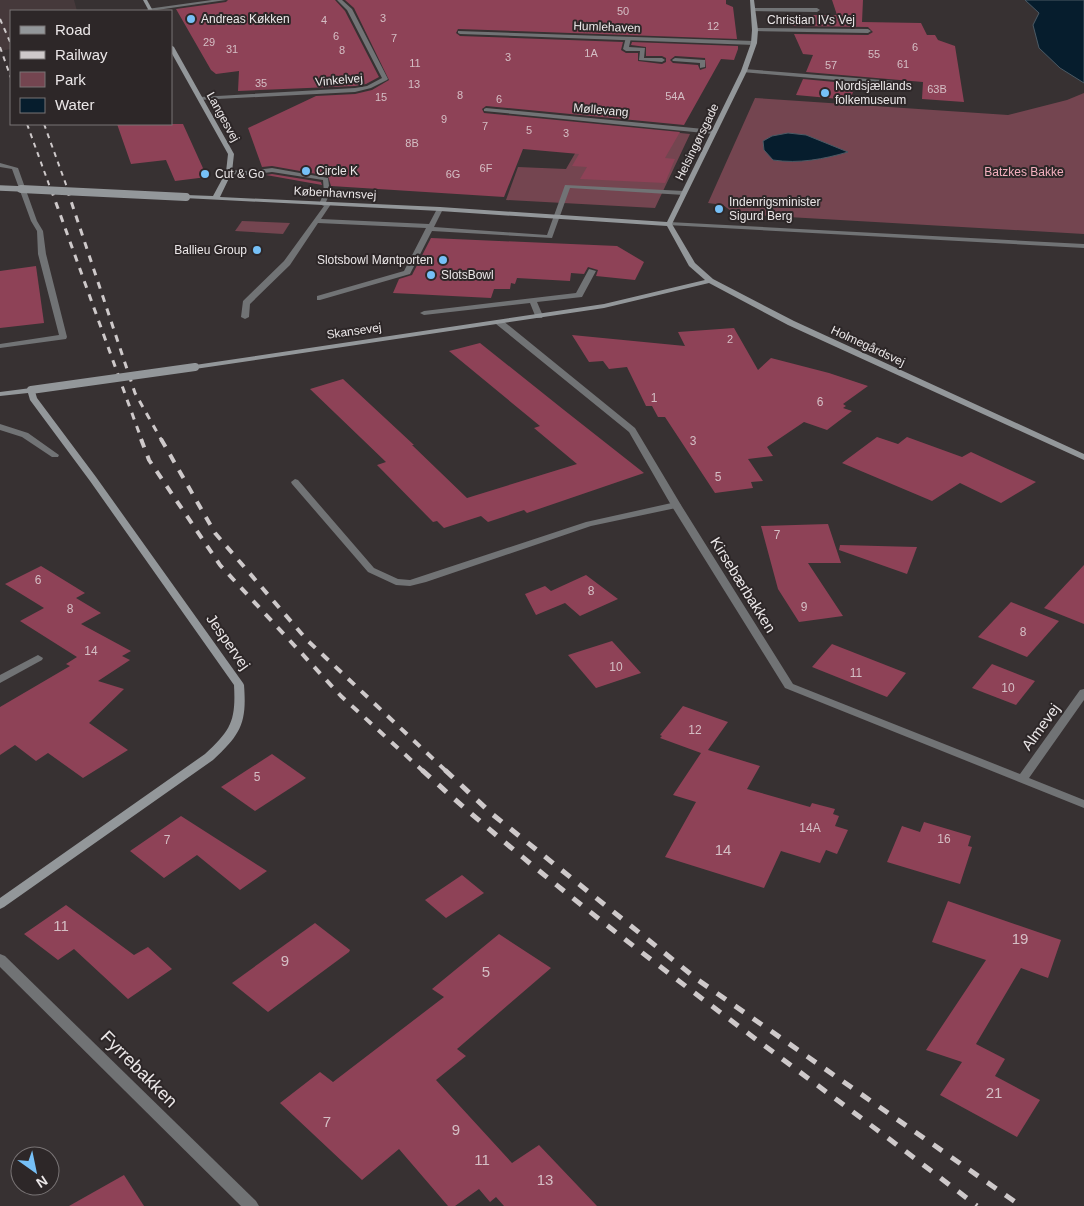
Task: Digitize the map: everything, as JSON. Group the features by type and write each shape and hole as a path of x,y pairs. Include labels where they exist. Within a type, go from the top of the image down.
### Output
{"street":[{"path":"145,0 150,10 224,0"},
{"name":"Vinkelvej","path":"200,99 355,90 379,84 385,79 349,9 339,0"},
{"name":"Helsingørsgade","path":"669,224 744,71 754,43 755,30 752,0"},
{"path":"753,10 817,10"},
{"name":"Christian IVs Vej","path":"755,30 868,31"},
{"name":"Humlehaven","path":"460,32 754,43"},
{"path":"628,38 626,49 643,50 641,59 662,60"},
{"name":"Langesvej","path":"172,50 230,154 232,164 230,172"},
{"path":"675,60 703,61 702,67"},
{"path":"744,71 894,83"},
{"name":"Møllevang","path":"486,110 714,132"},
{"path":"0,165 15,168 34,221 40,231 42,254 63,337 0,346"},
{"path":"215,199 230,172 249,173 272,170 326,179 327,193 325,204 317,221 286,263 246,304 244,317"},
{"path":"317,221 550,236 567,186 684,193"},
{"name":"Københavnsvej","path":"0,188 440,209 669,224"},
{"path":"320,298 406,272 440,209"},
{"path":"669,224 1084,246"},
{"name":"Holmegårdsvej","path":"669,224 692,264 710,281 791,324 1084,458"},
{"path":"424,313 579,295 592,271"},
{"name":"Skansevej","path":"0,394 604,306 710,281"},
{"path":"532,300 539,316"},
{"name":"Kirsebærbakken","path":"499,322 632,430 676,505 789,686 1084,804"},
{"name":"Jespervej","path":"0,904 209,757 230,738 241,710 239,685 99,487 33,398 31,390"},
{"path":"0,427 24,435 55,455"},
{"path":"295,482 371,570 396,582 410,583 589,524 676,505"},
{"path":"0,680 38,658"},
{"name":"Almevej","path":"1022,779 1084,692"},
{"name":"Fyrrebakken","path":"0,959 251,1206"}],"shaded area":[{"path":"0,0 74,0 77,10 10,10 10,49 0,51"}],"green space":[{"name":"Batzkes Bakke","path":"1084,93 1084,234 735,214 723,205 708,203 755,98 1008,115 1067,100"},
{"path":"592,124 690,134 655,208 506,200 518,167 566,169"},
{"path":"242,221 290,223 283,234 235,231"}],"water":[{"path":"1025,0 1084,0 1084,83 1060,68 1039,48 1033,25 1039,13"},
{"path":"788,133 806,135 848,152 811,160 773,160 764,150 763,141 772,136"}],"building":[{"path":"228,0 335,0 345,11 379,77 366,84 355,86 238,91 239,71 216,74 211,70 176,9 226,2"},
{"path":"345,0 726,0 726,4 733,7 737,39 458,29 456,33 460,36 623,42 621,50 626,53 638,53 638,61 662,64 666,62 666,58 662,56 646,56 646,47 631,45 632,42 738,46 738,49 734,60 721,59 684,125 486,106 482,109 484,113 680,132 665,158 675,159 665,183 580,179 587,167 572,166 579,154 523,149 504,197 331,186 328,176 272,166 262,167 248,128 316,96 355,94 372,90 389,80 354,8","holes":["675,56 705,58 706,68 700,70 698,65 673,63 670,60"]},
{"path":"832,0 863,0 862,22 921,23 927,35 935,35 938,40 955,46 964,102 922,99 923,82 806,72 813,55 803,54 794,34 868,35 873,32 868,27 791,26 788,19 791,18 813,18 812,15 837,15"},
{"path":"803,79 856,84 850,100 796,95"},
{"path":"183,124 207,177 175,181 166,160 131,164 117,125"},
{"path":"272,174 321,182 322,185 266,175"},
{"path":"431,238 617,246 644,262 635,280 596,276 598,270 588,267 584,274 571,273 570,281 517,278 515,284 511,283 510,289 494,289 491,298 393,293 399,279 412,275"},
{"path":"36,266 44,323 0,328 0,271"},
{"path":"734,328 758,370 771,358 829,373 868,386 843,404 846,406 843,408 852,411 827,430 804,422 767,447 773,456 748,459 763,481 751,482 753,488 715,493 665,417 658,417 652,406 646,406 627,367 609,369 603,361 589,362 572,335 685,346 678,332"},
{"path":"480,343 644,473 527,513 524,510 488,522 481,516 444,528 437,521 433,522 377,465 386,462 310,389 343,379 414,445 412,445 467,498 577,464 534,428 540,426 449,351"},
{"path":"877,437 898,444 907,437 962,457 971,452 1036,482 1001,503 960,483 932,501 842,463"},
{"path":"828,524 841,563 808,563 843,616 799,622 778,589 761,526"},
{"path":"840,545 917,547 907,574 839,550"},
{"path":"1084,565 1084,624 1044,608"},
{"path":"41,566 85,593 76,598 101,613 81,624 131,651 122,656 130,660 98,681 124,689 89,723 128,750 83,778 48,753 36,761 15,745 0,755 0,707 70,666 66,664 77,657 20,621 44,608 5,584"},
{"path":"586,575 618,599 580,616 565,603 536,615 525,594 545,586 551,591"},
{"path":"1011,602 1059,621 1027,657 978,637"},
{"path":"612,641 641,673 596,688 568,655"},
{"path":"832,644 906,673 887,697 812,667"},
{"path":"992,664 1035,681 1016,705 972,688"},
{"path":"683,706 728,722 708,750 760,766 747,789 810,807 812,803 835,809 833,814 839,816 835,826 848,830 837,854 826,850 820,863 781,851 764,888 665,857 696,802 673,795 701,753 660,738 662,736 660,735"},
{"path":"272,754 306,778 255,811 221,787"},
{"path":"181,816 267,871 240,890 197,855 164,878 130,851"},
{"path":"924,822 971,836 968,846 972,847 960,884 887,862 902,826 920,832"},
{"path":"462,875 484,893 446,918 425,900"},
{"path":"948,901 1061,940 1048,978 1021,968 976,1044 1005,1059 995,1076 1040,1100 1017,1137 940,1095 962,1062 926,1050 986,960 932,942"},
{"path":"66,905 134,955 148,947 172,969 128,999 74,949 58,960 24,934"},
{"path":"315,923 350,950 349,952 268,1012 232,983"},
{"path":"499,934 551,968 457,1049 466,1056 436,1080 512,1163 539,1145 597,1206 504,1206 496,1197 490,1202 479,1189 455,1206 448,1206 399,1149 362,1180 280,1103 320,1072 333,1082 444,997 432,989"},
{"path":"124,1175 144,1206 69,1206"}],"railway":[{"path":"0,19 10,42"},
{"path":"0,47 10,75"},
{"path":"27,125 51,190"},
{"path":"44,125 68,190"},
{"path":"51,189 142,441"},
{"path":"67,189 135,393 162,441"},
{"path":"141,439 149,460 220,565 341,696 423,771"},
{"path":"161,439 215,533 307,640 446,771"},
{"path":"422,770 556,885 695,993 977,1206"},
{"path":"445,770 492,814 698,980 1021,1206"}],"place":[{"name":"Andreas Køkken","path":"191,19"},
{"name":"Nordsjællands folkemuseum","path":"825,93"},
{"name":"Circle K","path":"306,171"},
{"name":"Cut & Go","path":"205,174"},
{"name":"Indenrigsminister Sigurd Berg","path":"719,209"},
{"name":"Ballieu Group","path":"257,250"},
{"name":"Slotsbowl Møntporten","path":"443,260"},
{"name":"SlotsBowl","path":"431,275"}]}
